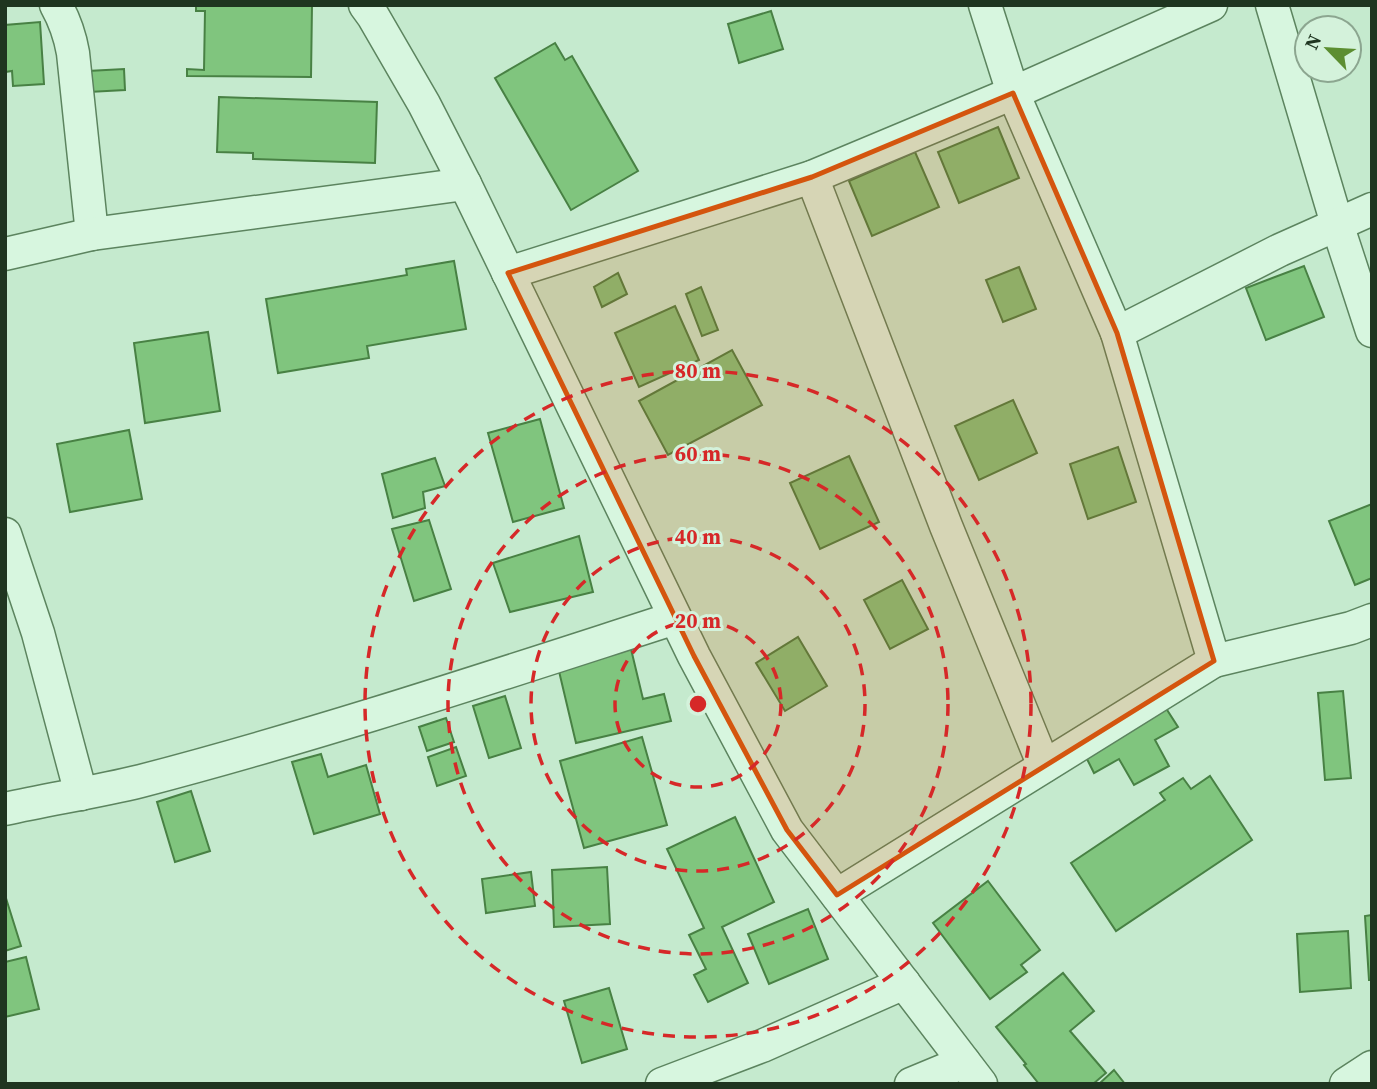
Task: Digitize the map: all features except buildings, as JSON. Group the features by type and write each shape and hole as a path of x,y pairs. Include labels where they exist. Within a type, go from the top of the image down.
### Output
{"street":[{"path":"56,5 64,19 73,53 92,234"},
{"path":"985,5 1013,93 1116,333 1214,661"},
{"path":"508,273 812,177 1013,93 1211,5"},
{"path":"1272,5 1336,224 1372,331"},
{"path":"375,9 465,184 675,618 787,830 972,1073 911,1084"},
{"path":"812,177 946,526 1044,766"},
{"path":"5,254 92,234 465,184"},
{"path":"1116,333 1280,250 1372,209"},
{"path":"5,534 38,633 81,794"},
{"path":"5,809 140,781 397,707 675,618"},
{"path":"837,895 1214,661 1351,628 1372,620"},
{"path":"662,1084 762,1046 904,983"},
{"path":"1346,1084 1372,1067"}],"highlighted area":[{"path":"1013,93 1117,333 1214,661 837,895 787,830 694,656 508,273 812,177"}]}
